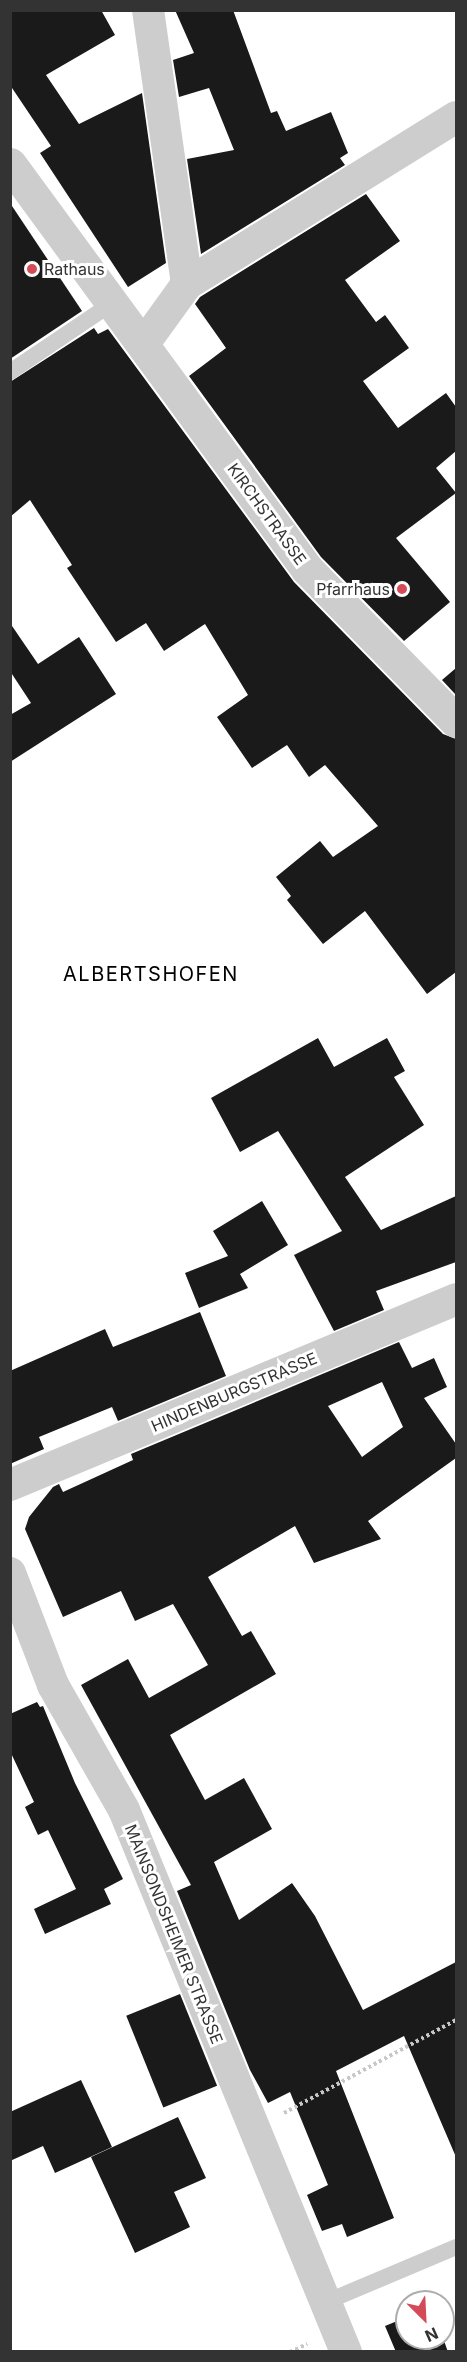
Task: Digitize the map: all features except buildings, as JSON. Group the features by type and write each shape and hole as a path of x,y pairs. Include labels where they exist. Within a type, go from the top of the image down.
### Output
{"street":[{"path":"148,10 187,284"},
{"path":"143,345 187,284 456,117"},
{"name":"KIRCHSTRASSE","path":"10,164 307,569 456,722"},
{"name":"HINDENBURGSTRASSE","path":"10,1485 456,1299"},
{"name":"MAINSONDSHEIMER STRASSE","path":"10,1573 53,1685 124,1810 346,2352"}],"lane":[{"path":"10,372 111,304"},
{"path":"326,2302 456,2247"}],"path":[{"path":"254,2129 456,2020"}],"place":[{"name":"Rathaus","path":"32,269"},
{"name":"Pfarrhaus","path":"402,589"}],"district":[{"name":"ALBERTSHOFEN","path":"151,974"}]}
